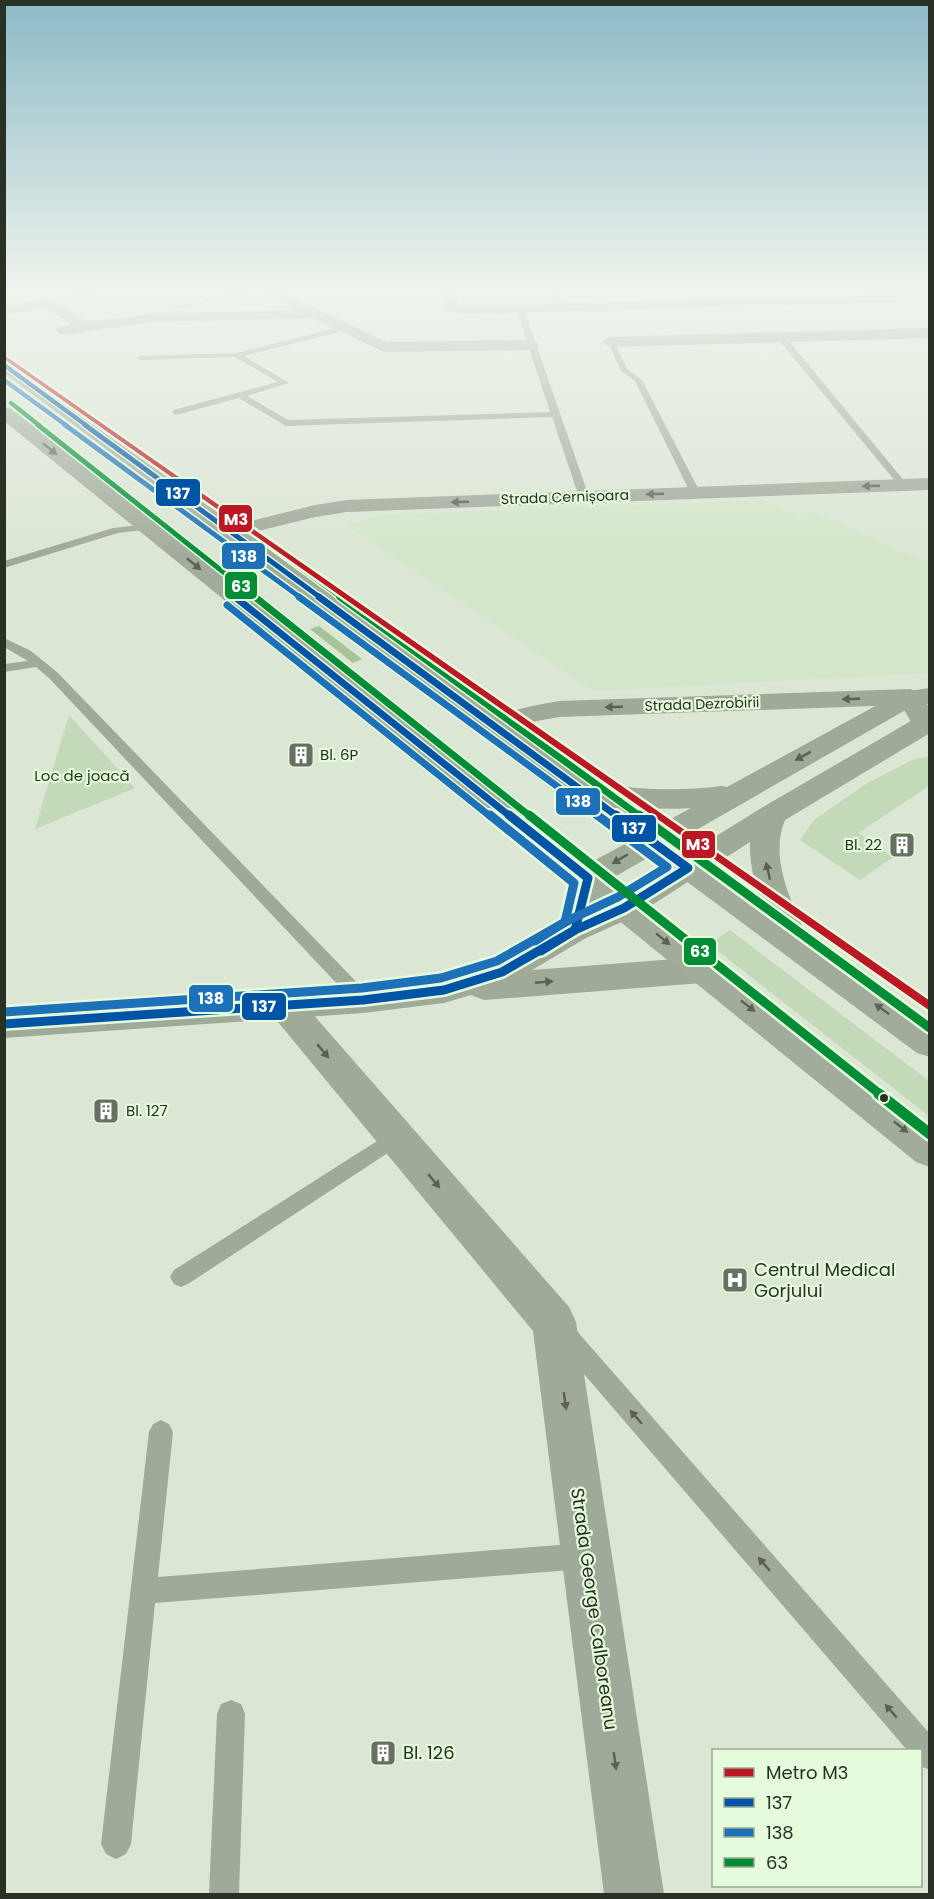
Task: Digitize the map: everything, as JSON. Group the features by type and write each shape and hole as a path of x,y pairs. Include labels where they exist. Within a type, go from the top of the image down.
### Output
{"main road":[{"path":"24,380 930,1043"},
{"path":"4,412 930,1150"},
{"path":"148,527 202,510"},
{"path":"575,930 588,878 740,791 920,696"},
{"path":"444,990 502,972 575,930 624,908 773,814 928,724"},
{"path":"581,789 656,800 689,799 740,791 773,814"},
{"path":"773,814 765,834 766,864 777,902 796,945"},
{"path":"4,1024 363,1000 444,990 702,970"}],"street":[{"name":"Strada Cernișoara","path":"230,532 339,507 928,485"},
{"name":"Strada Dezrobirii","path":"498,728 530,714 579,708 920,696"},
{"path":"920,696 928,724"},
{"path":"285,1006 554,1323"},
{"name":"Strada George Calboreanu","path":"554,1323 634,1894"}],"lane":[{"path":"176,412 285,383 279,380"},
{"path":"544,380 584,497"},
{"path":"637,380 694,492"},
{"path":"816,380 903,485"},
{"path":"240,395 286,423 556,414"},
{"path":"4,565 117,530 148,527"},
{"path":"4,642 40,663 363,1000"},
{"path":"4,668 40,663"},
{"path":"181,1277 396,1137"},
{"path":"554,1323 930,1755"},
{"path":"116,1844 161,1432"},
{"path":"145,1591 586,1556"},
{"path":"224,1894 231,1714"}],"shaded area":[{"path":"767,500 800,516 812,511 920,560 929,560 929,673 593,691 347,526 379,515"},
{"path":"319,626 362,659 353,663 310,629"}],"green space":[{"name":"Loc de joacă","path":"69,715 135,788 35,829"},
{"path":"929,757 929,786 858,833 893,857 860,880 800,840 814,820 866,784 914,759"},
{"path":"730,930 929,1081 929,1116 709,944"}],"metro line":[{"name":"M3","path":"38,380 930,1007"}],"transit line":[{"name":"138","path":"4,380 667,867 618,897 569,920 497,961 441,978 362,988 4,1012"},
{"name":"137","path":"4,1024 363,1000 444,990 502,972 575,930 624,908 688,868 24,380"},
{"name":"63","path":"11,403 930,1134"},
{"name":"63","path":"271,546 930,1028"},
{"name":"137","path":"234,596 588,878 575,930 541,951"},
{"name":"138","path":"227,605 574,883 565,922 535,941"}],"place":[{"name":"Bl. 6P","path":"301,755"},
{"name":"Bl. 22","path":"902,845"},
{"name":"Bl. 127","path":"106,1111"},
{"name":"Centrul Medical Gorjului","path":"735,1280"},
{"name":"Bl. 126","path":"383,1753"}]}
